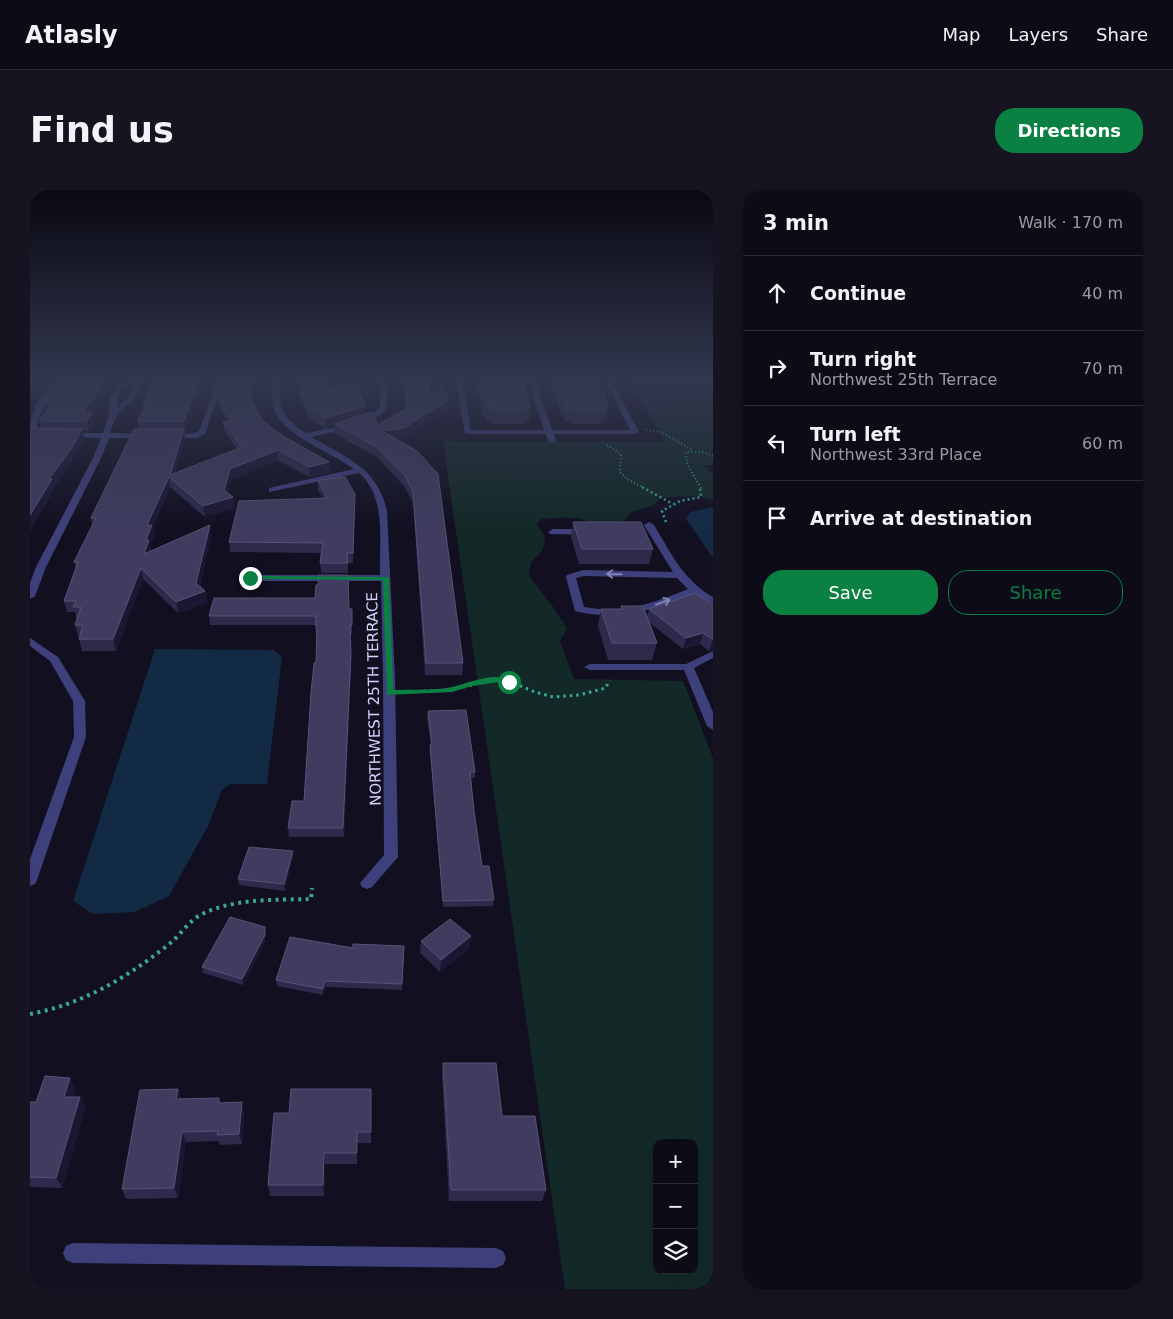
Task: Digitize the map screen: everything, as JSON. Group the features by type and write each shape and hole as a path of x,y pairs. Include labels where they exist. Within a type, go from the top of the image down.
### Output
{"street":[{"path":"32,429 42,435 200,435 204,429"},
{"path":"30,596 41,567 98,456 108,429"},
{"name":"NORTHWEST 25TH TERRACE","path":"296,429 304,436 330,449 365,474 380,497 383,510 389,693 391,857 367,883"},
{"path":"304,436 328,429"},
{"path":"468,429 468,432 634,430"},
{"path":"549,432 552,441"},
{"path":"272,490 360,470"},
{"path":"649,530 680,575 694,590 713,601"},
{"path":"553,532 599,532"},
{"path":"680,575 582,573 571,577 579,609 599,614 635,612 694,590"},
{"path":"250,578 386,578"},
{"path":"30,641 54,659 79,701 80,737 30,880"},
{"path":"590,668 688,666 713,654"},
{"path":"688,666 713,726"},
{"path":"73,1253 496,1258"}],"path":[{"path":"634,430 661,432 692,451"},
{"path":"600,444 608,445 621,454 620,472 626,479 673,504"},
{"path":"667,524 662,511 680,501 701,496 703,490 686,463 686,452 703,452 713,456"},
{"path":"389,693 452,690 470,683 499,680 519,683 537,693 552,698 564,698 606,688 610,668"},
{"path":"30,1014 51,1011 75,1004 99,993 177,938 200,914 216,909 261,901 311,899 312,888"}],"green space":[{"path":"658,429 713,429 713,465 704,465 713,475 713,500 698,496 658,498 657,502 649,507 630,512 628,517 619,523 606,525 588,523 585,520 571,518 541,519 537,525 544,535 545,542 542,551 531,562 529,575 559,615 567,629 560,641 574,679 683,681 713,758 713,1289 565,1289 443,441 665,442"}],"water":[{"path":"713,507 713,558 686,519 691,512"},
{"path":"155,649 274,650 282,657 267,784 230,784 222,790 208,826 169,896 135,912 93,914 73,901"}],"building":[{"path":"32,429 82,429 71,449 49,479 52,479 30,515 30,432"},
{"path":"134,429 184,429 170,475 242,447 229,429 274,429 329,462 309,467 278,450 230,469 224,490 233,497 203,506 169,477 147,525 152,525 146,540 149,540 144,554 210,525 196,583 205,591 176,602 141,568 113,639 79,639 83,625 75,625 81,607 73,607 76,601 64,601 78,562 74,562 96,518 91,518"},
{"path":"345,429 395,429 382,431 417,451 438,474 463,663 426,663 413,492 405,476 377,447"},
{"path":"345,477 355,494 353,553 347,553 348,563 320,563 323,543 229,542 239,501 327,498 318,480"},
{"path":"573,522 641,522 653,549 582,549"},
{"path":"319,575 348,575 349,609 352,609 343,828 288,828 292,801 304,801 311,693 314,663 316,663 316,616 209,616 214,598 315,598"},
{"path":"695,593 713,605 713,639 703,633 686,638 649,609"},
{"path":"621,606 643,606 657,643 612,643 601,609 622,609"},
{"path":"466,710 475,772 470,772 482,866 489,866 494,900 443,901 428,711"},
{"path":"249,847 293,851 284,884 238,879"},
{"path":"230,917 265,927 265,935 242,979 202,967"},
{"path":"450,919 471,936 441,960 421,941"},
{"path":"290,937 353,948 353,944 404,946 402,984 325,981 323,989 276,980"},
{"path":"443,1063 496,1063 502,1116 535,1116 546,1190 451,1190"},
{"path":"45,1076 70,1078 64,1097 80,1097 56,1178 30,1177 30,1102 36,1102"},
{"path":"178,1089 176,1099 219,1098 219,1103 242,1102 239,1134 217,1135 218,1131 182,1132 174,1188 122,1189 140,1090"},
{"path":"291,1089 371,1089 371,1132 357,1132 357,1153 324,1153 323,1185 268,1185 274,1113 289,1113"}],"route":[{"path":"250,578 386,578 389,693 452,690 470,683 499,680 509,682"}]}
